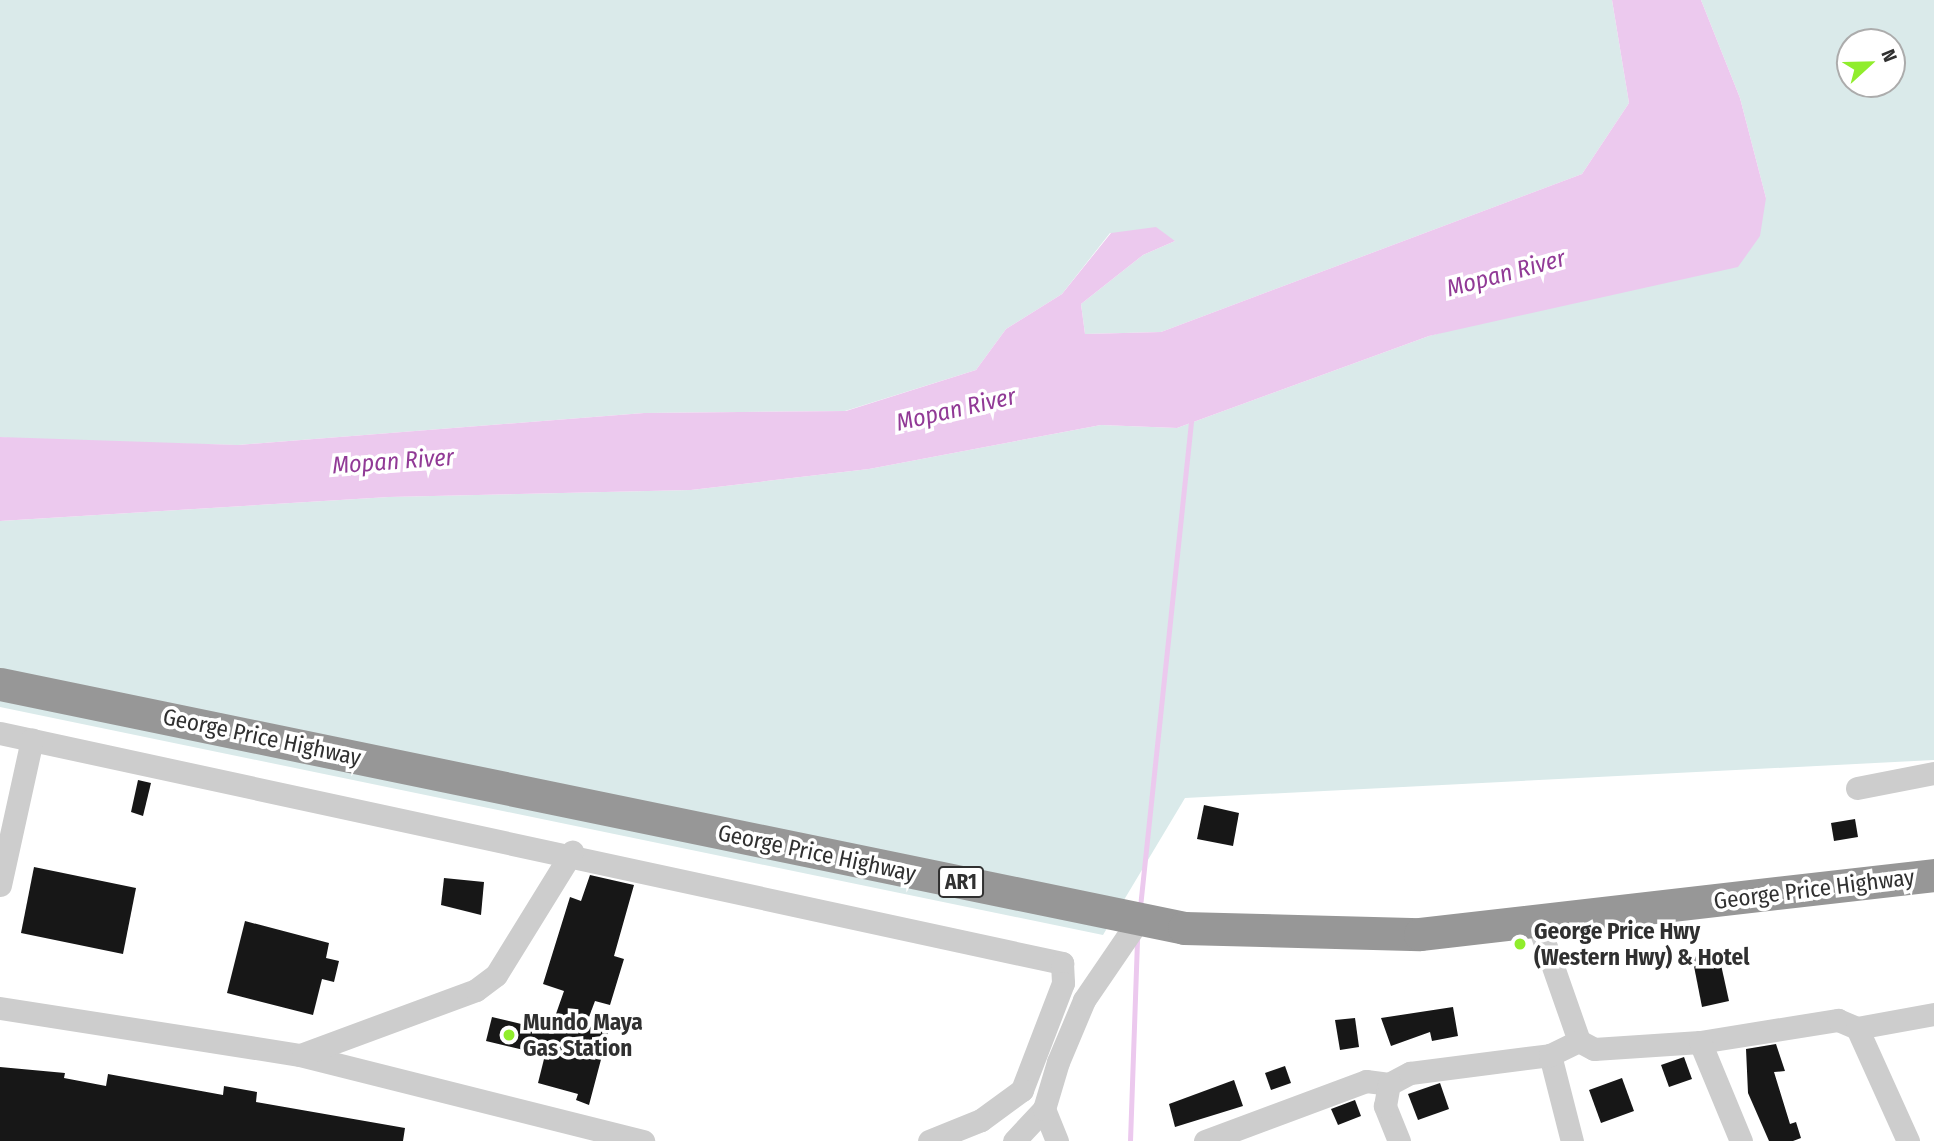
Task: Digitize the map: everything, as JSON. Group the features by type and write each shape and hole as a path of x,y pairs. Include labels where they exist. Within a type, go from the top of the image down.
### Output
{"highway":[{"name":"George Price Highway","path":"0,684 846,861 1142,915 1184,928 1332,937 1537,920 1934,875"}],"street":[{"path":"0,733 227,786 572,852 1062,963 1063,983 1022,1090 981,1120 929,1141"},
{"path":"0,885 32,739"},
{"path":"1857,788 1934,773"},
{"path":"300,1055 458,1000 486,982 522,937 572,852"},
{"path":"1014,1141 1044,1109 1084,1000 1142,915"},
{"path":"1537,920 1579,1041 1594,1049 1700,1042 1827,1021 1857,1028 1934,1014"},
{"path":"0,1008 300,1055 643,1141"},
{"path":"1857,1028 1908,1141"},
{"path":"1205,1141 1366,1081 1389,1084 1410,1073 1550,1055 1579,1041"},
{"path":"1700,1042 1741,1141"},
{"path":"1550,1055 1572,1141"},
{"path":"1389,1084 1385,1105 1399,1141"},
{"path":"1044,1109 1058,1141"},
{"path":"561,1120 578,1141"}],"shaded area":[{"path":"0,0 1612,0 1629,103 1582,174 1161,332 1085,334 1081,304 1143,255 1175,241 1110,233 1062,294 1006,329 976,370 845,411 644,413 238,445 24,440 0,437"},
{"path":"1701,0 1934,0 1934,760 1185,798 1103,935 0,707 0,521 389,497 691,490 869,469 1101,425 1177,428 1429,336 1521,311 1766,198 1740,98"}],"water":[{"name":"Mopan River","path":"1612,0 1701,0 1740,98 1766,198 1760,236 1738,267 1429,336 1177,428 1101,425 869,469 691,490 389,497 0,521 0,437 238,445 644,413 846,411 976,370 1006,329 1062,294 1111,233 1156,227 1175,241 1143,255 1081,304 1085,334 1161,332 1582,174 1629,103"}],"building":[{"path":"138,780 151,783 143,816 131,812"},
{"path":"1204,805 1239,813 1233,846 1197,839"},
{"path":"1855,819 1858,837 1834,841 1831,823"},
{"path":"34,867 136,888 123,954 21,933"},
{"path":"590,875 634,885 614,956 624,959 610,1005 595,1001 586,1025 608,1033 589,1105 576,1100 578,1094 538,1083 545,1055 486,1041 492,1017 550,1031 564,991 543,984 570,897 581,901"},
{"path":"444,878 484,882 481,915 441,905"},
{"path":"245,921 329,943 326,958 339,961 334,982 322,979 313,1015 227,993"},
{"path":"1718,951 1729,1001 1702,1007 1692,956"},
{"path":"1453,1007 1458,1036 1432,1041 1430,1032 1391,1046 1381,1018"},
{"path":"1355,1018 1359,1047 1340,1050 1335,1020"},
{"path":"1776,1044 1785,1071 1774,1072 1790,1124 1796,1122 1801,1138 1793,1141 1769,1141 1748,1093 1746,1049"},
{"path":"1684,1057 1692,1079 1669,1087 1661,1065"},
{"path":"1285,1066 1291,1083 1271,1090 1265,1073"},
{"path":"0,1067 65,1073 64,1078 106,1086 108,1074 223,1095 224,1086 257,1092 256,1102 405,1128 403,1141 0,1141"},
{"path":"1622,1078 1634,1111 1601,1123 1589,1090"},
{"path":"1234,1080 1243,1106 1175,1127 1169,1104"},
{"path":"1440,1083 1449,1109 1418,1120 1408,1094"},
{"path":"1355,1100 1361,1116 1338,1125 1331,1109"}],"waterway":[{"path":"1140,907 1192,416"},
{"path":"1130,1141 1137,938"}],"place":[{"name":"George Price Hwy (Western Hwy) & Hotel","path":"1520,944"},
{"name":"Mundo Maya Gas Station","path":"509,1035"}]}
